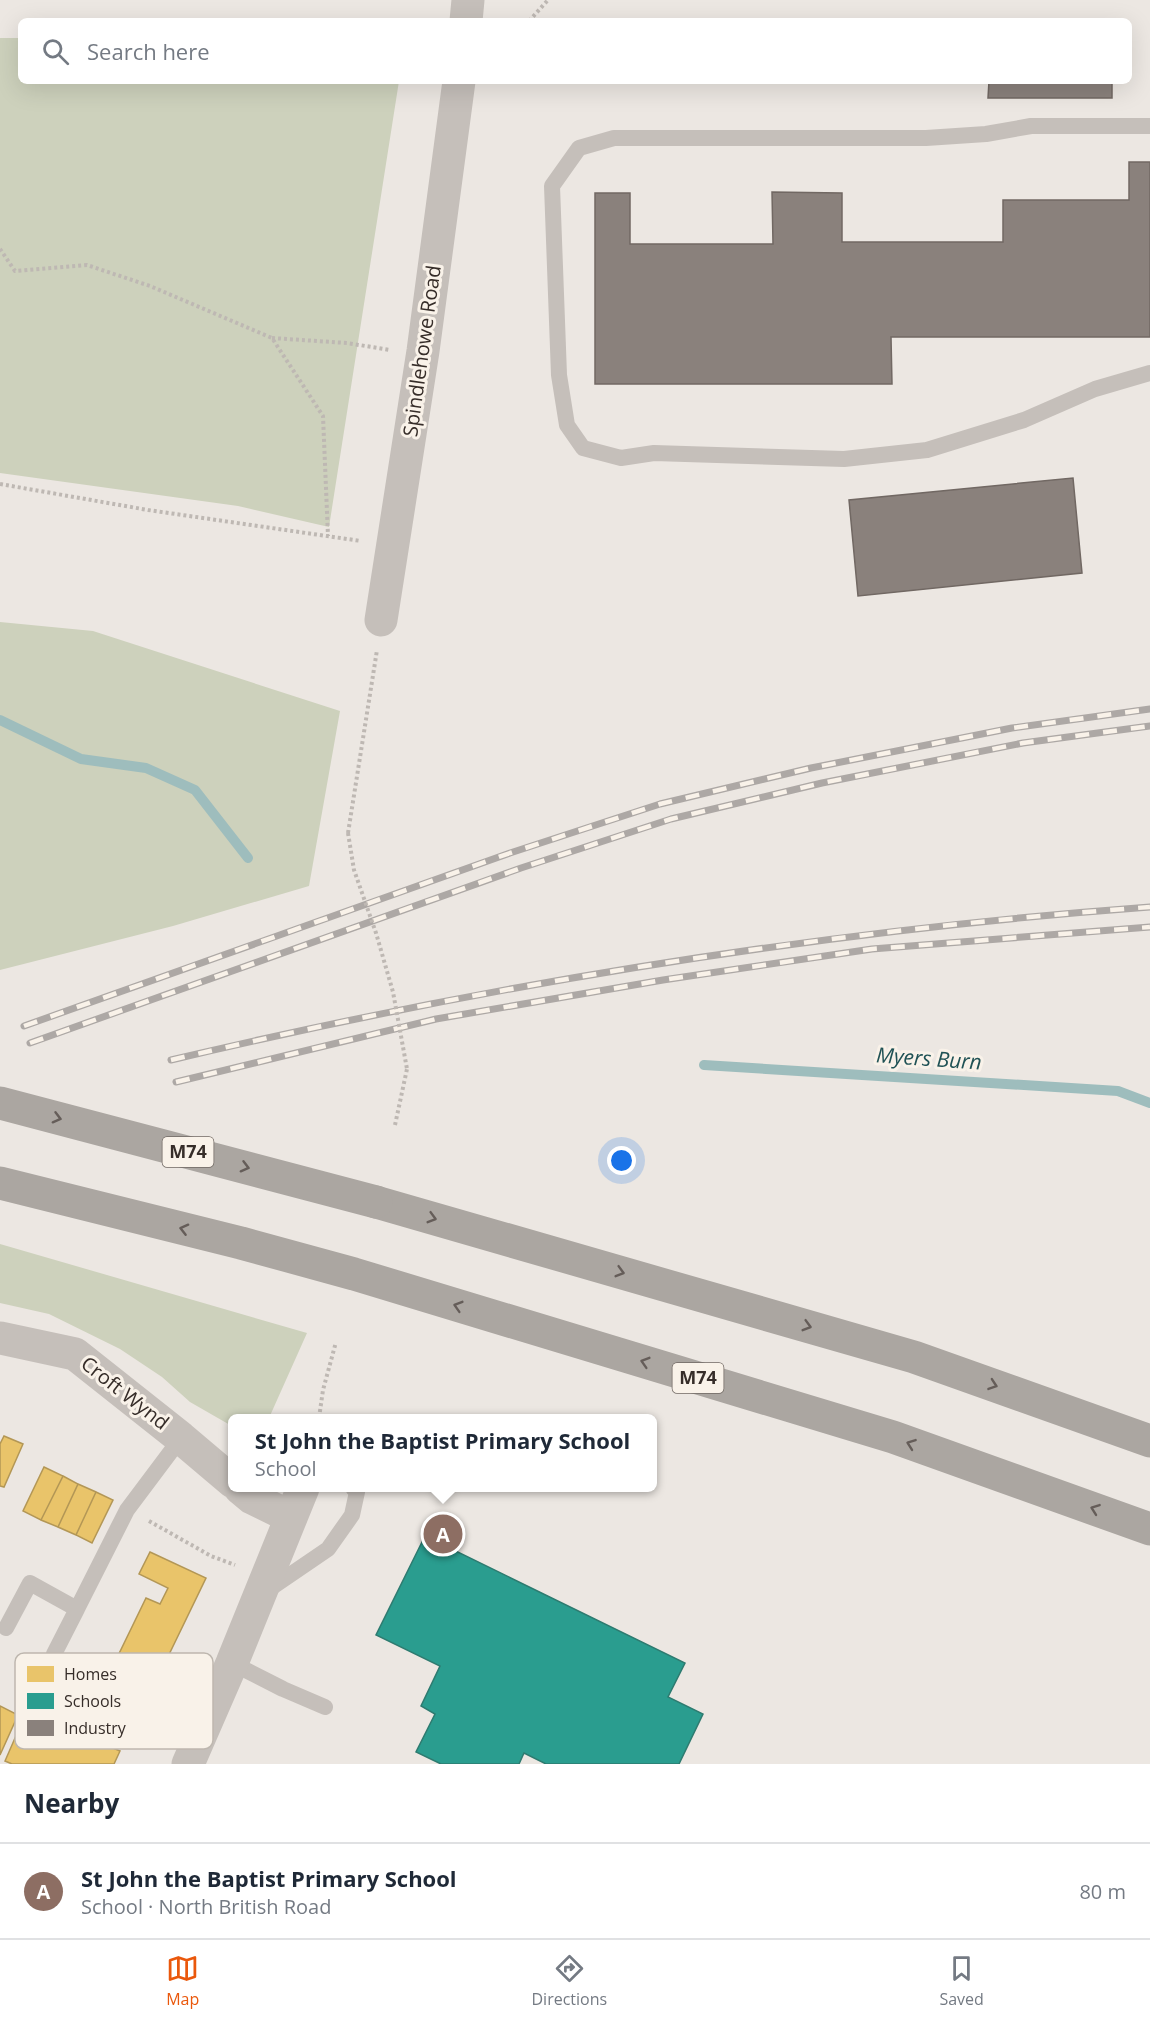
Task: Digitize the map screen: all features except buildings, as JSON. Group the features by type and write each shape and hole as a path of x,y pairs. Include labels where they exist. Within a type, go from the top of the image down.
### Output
{"highway":[{"name":"M74","path":"0,1103 376,1202 914,1357 1150,1441"},
{"name":"M74","path":"0,1183 241,1243 354,1274 893,1437 1150,1529"}],"street":[{"path":"466,18 468,0"},
{"name":"Spindlehowe Road","path":"381,620 423,351 459,84"},
{"name":"Croft Wynd","path":"0,1338 75,1354 228,1478"},
{"path":"245,1492 252,1498 291,1517"},
{"path":"213,1707 301,1492"},
{"path":"188,1764 195,1749"}],"lane":[{"path":"1150,126 1031,126 986,134 926,138 614,138 579,148 552,186 559,375 567,425 583,448 621,458 654,453 844,459 927,450 1024,420 1095,389 1150,373"},
{"path":"55,1653 127,1510 181,1438"},
{"path":"263,1587 328,1549 352,1515 357,1492"},
{"path":"6,1628 30,1583 78,1609"},
{"path":"232,1663 324,1707"}],"path":[{"path":"532,18 548,0"},
{"path":"0,249 15,271 87,265 150,286 272,338 347,343 385,350 423,351"},
{"path":"272,338 323,416 328,536"},
{"path":"0,484 148,510 394,545"},
{"path":"381,620 348,833 354,870 393,992 407,1069 395,1125"},
{"path":"320,1414 323,1390 336,1342"},
{"path":"127,1510 263,1587"}],"green space":[{"path":"0,38 18,38 18,84 399,84 329,527 238,506 0,473"},
{"path":"0,622 93,631 340,711 309,886 173,926 0,970"},
{"path":"0,1244 307,1333 271,1414 228,1414 228,1424 190,1402 162,1377 120,1349 49,1314 0,1303"}],"waterway":[{"name":"Myers Burn","path":"0,720 81,759 146,768 195,790 248,858"},
{"name":"Myers Burn","path":"704,1065 1118,1091 1150,1103"}],"railway":[{"path":"24,1026 510,853 660,804 811,768 1012,728 1150,709"},
{"path":"30,1043 521,868 671,819 822,783 1023,743 1150,726"},
{"path":"171,1060 413,1007 658,964 903,930 1150,907"},
{"path":"176,1082 436,1019 663,980 872,949 1150,927"}],"place":[{"name":"St John the Baptist Primary School","path":"443,1534"}]}
